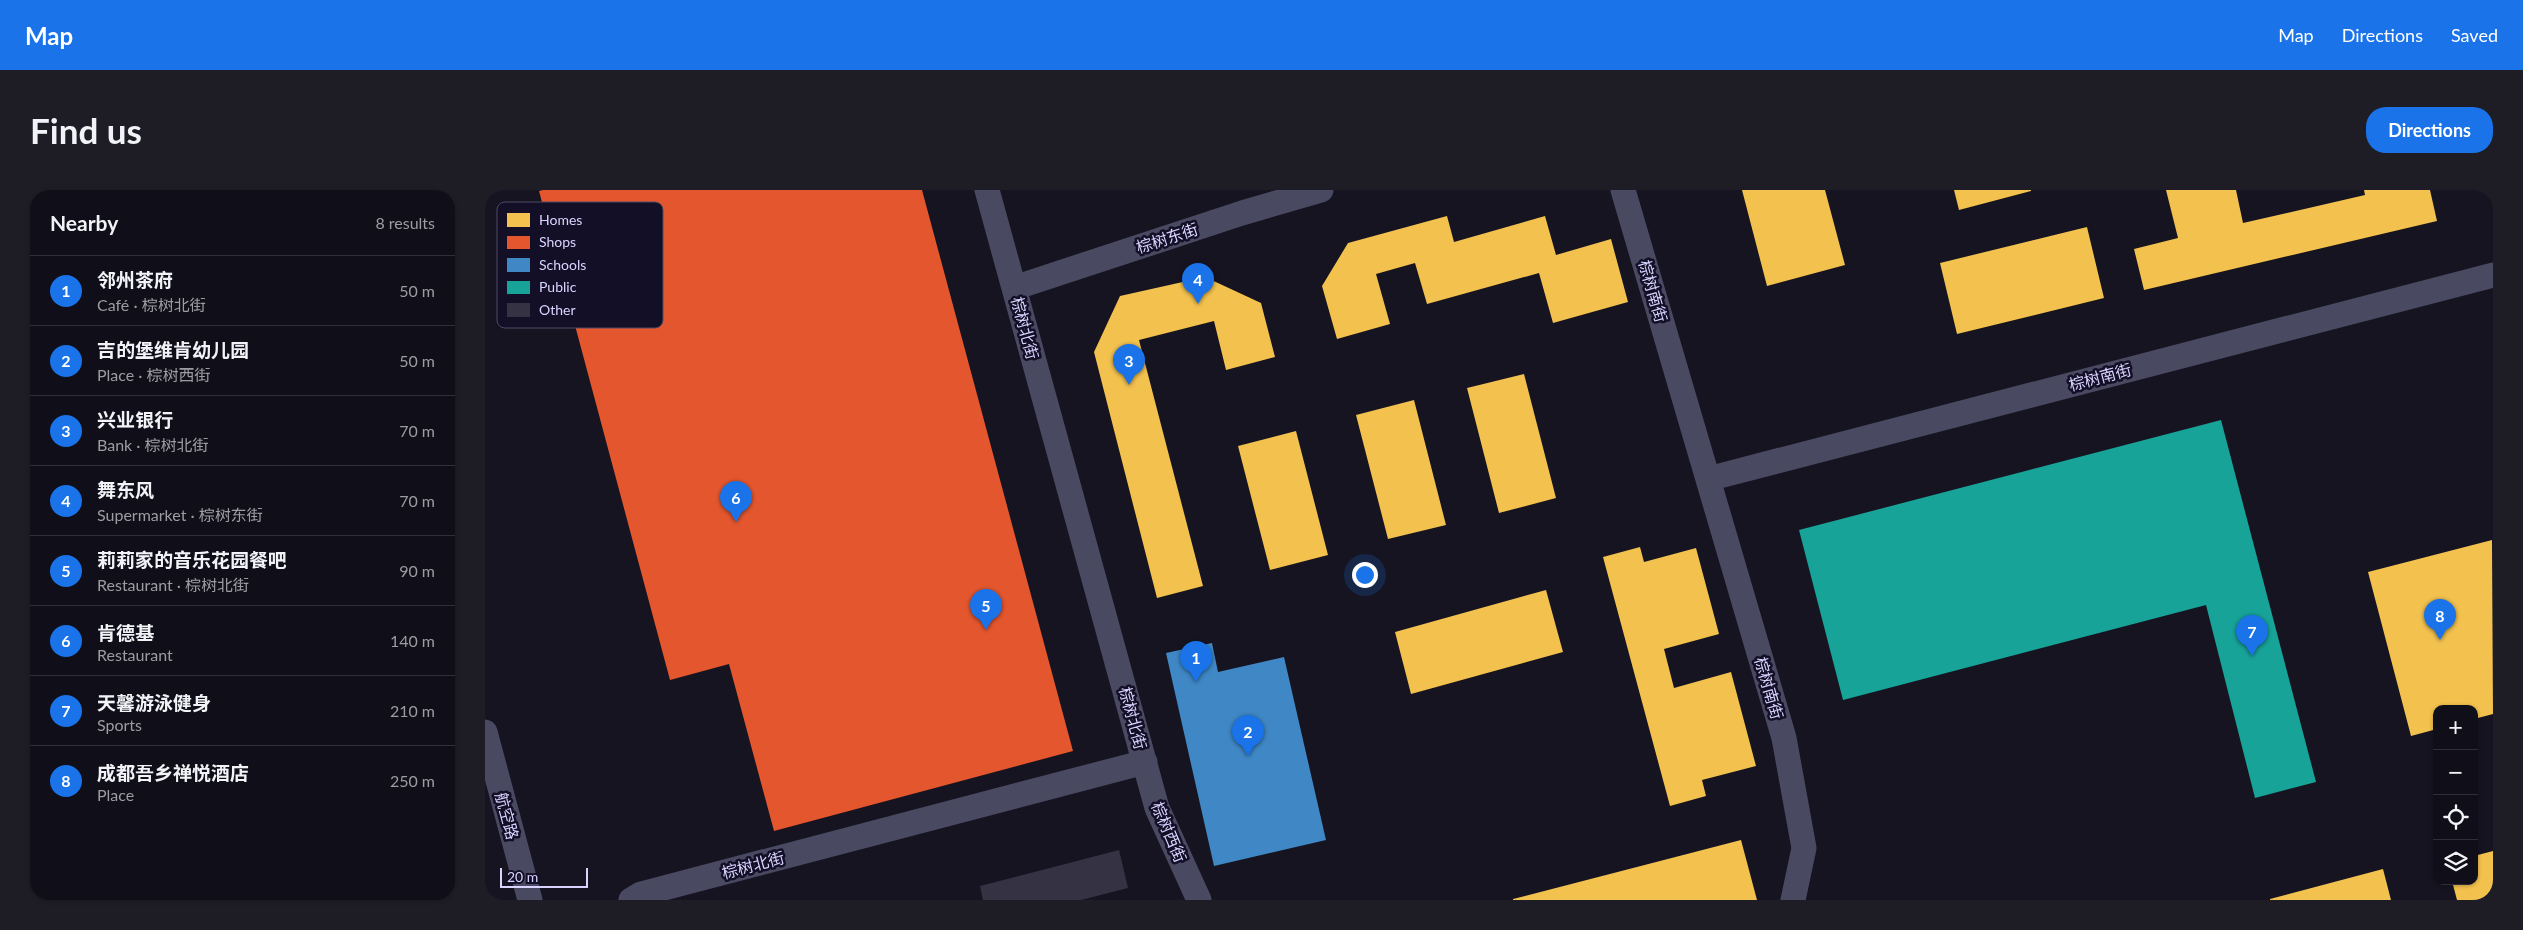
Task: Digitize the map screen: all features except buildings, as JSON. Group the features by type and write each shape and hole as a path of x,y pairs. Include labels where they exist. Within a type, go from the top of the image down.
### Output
{"street":[{"name":"棕树北街","path":"631,900 641,894 1145,762 987,190"},
{"name":"棕树东街","path":"1014,288 1241,213 1321,190"},
{"name":"棕树南街","path":"1623,190 1784,738 1804,848 1793,900"},
{"name":"棕树南街","path":"1708,479 2493,274"},
{"name":"航空路","path":"485,732 530,900"},
{"name":"棕树西街","path":"1145,762 1157,808 1199,900"}],"place":[{"name":"舞东风","path":"1198,304"},
{"name":"兴业银行","path":"1129,385"},
{"name":"肯德基","path":"736,522"},
{"name":"莉莉家的音乐花园餐吧","path":"986,630"},
{"name":"成都吾乡禅悦酒店","path":"2440,640"},
{"name":"天馨游泳健身","path":"2252,656"},
{"name":"邻州茶府","path":"1196,682"},
{"name":"吉的堡维肯幼儿园","path":"1248,756"}]}
